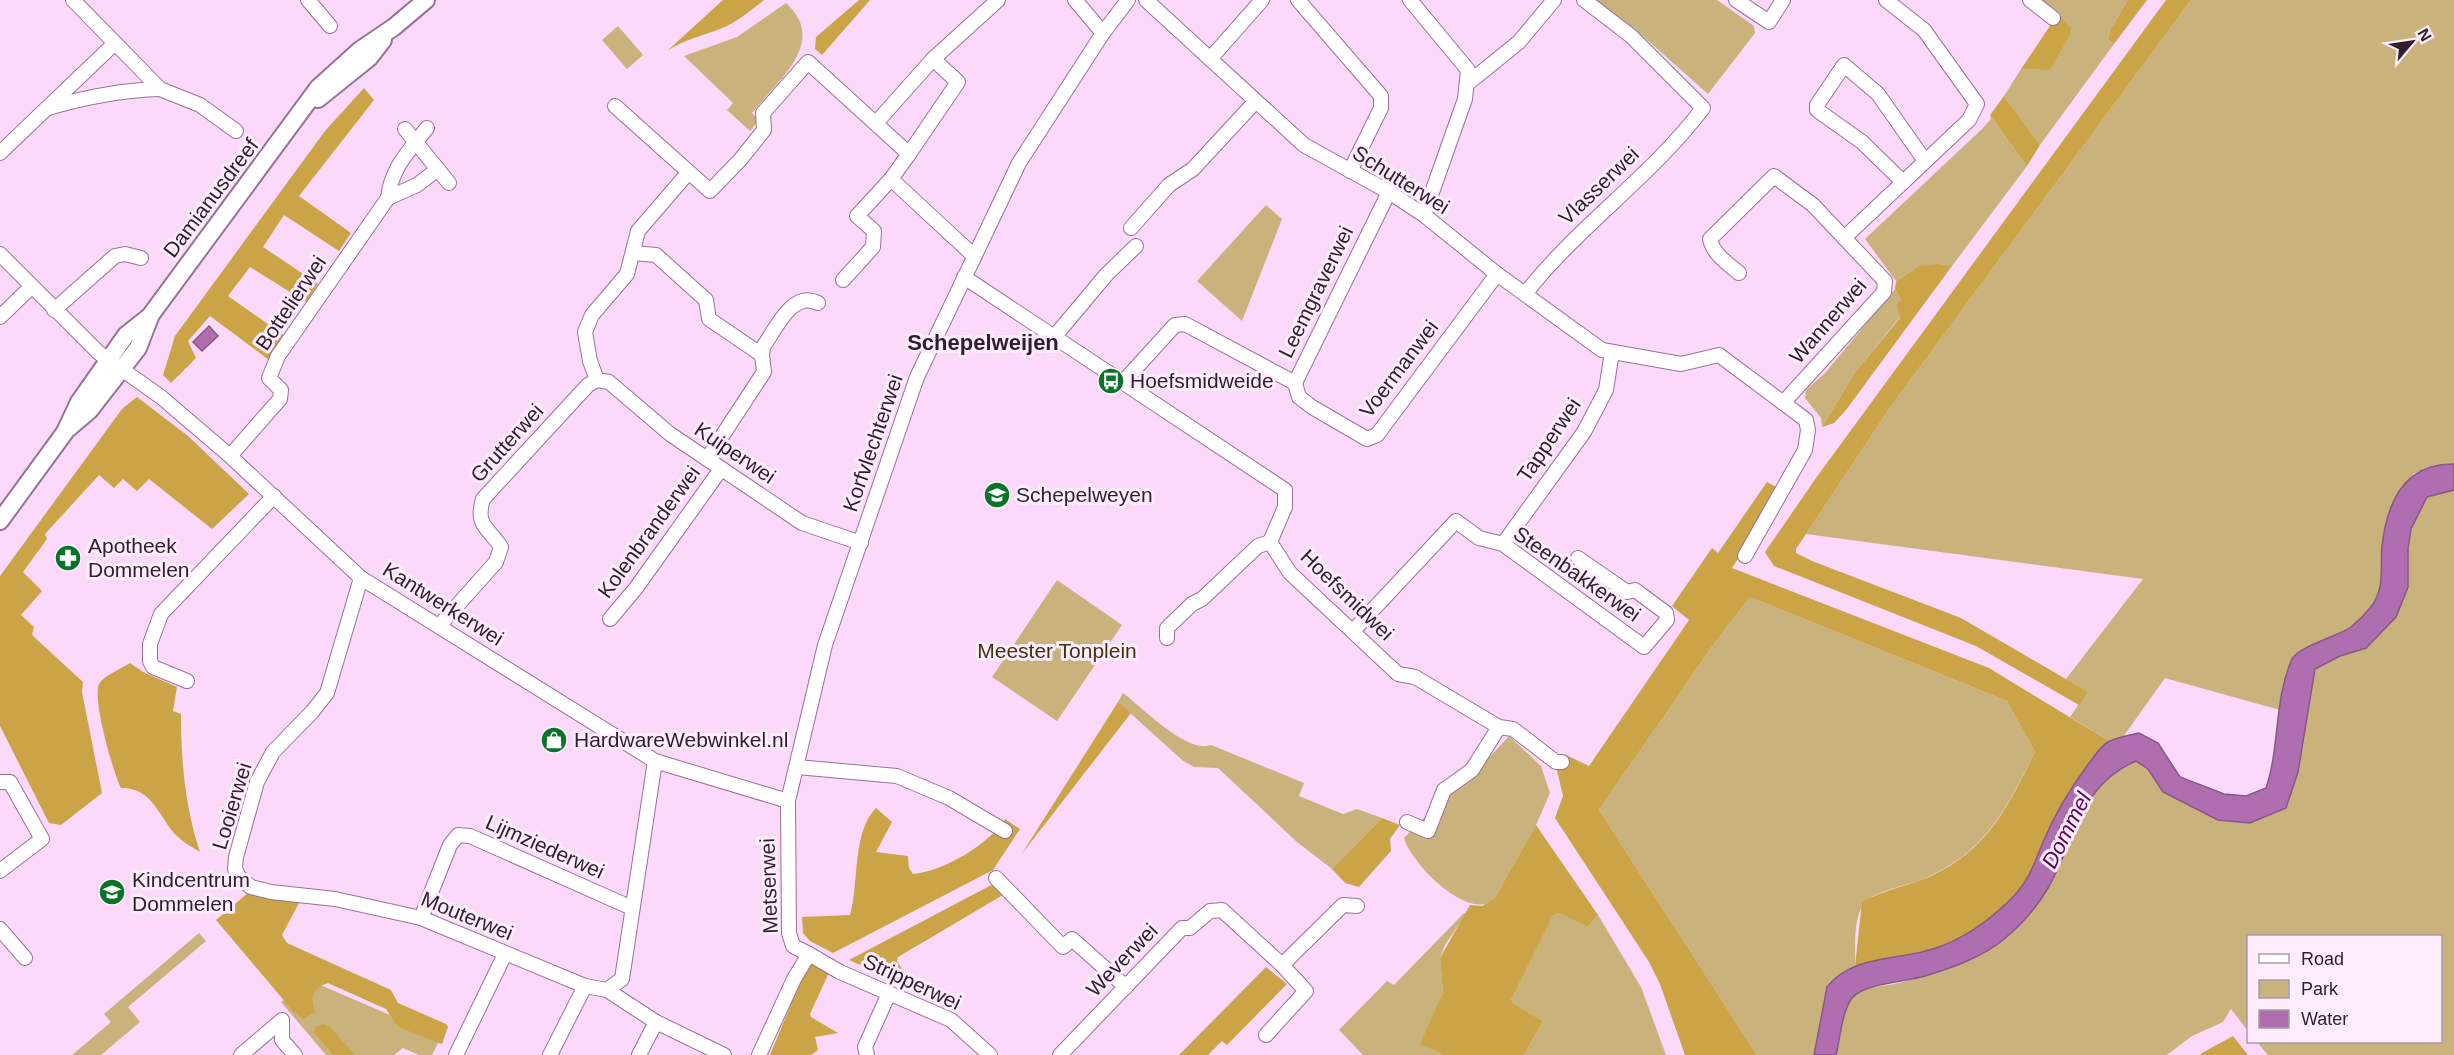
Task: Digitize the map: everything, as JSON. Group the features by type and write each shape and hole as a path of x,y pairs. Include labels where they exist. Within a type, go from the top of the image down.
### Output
{"street":[{"path":"73,0 160,89 200,105 236,131"},
{"path":"308,0 330,26"},
{"name":"Damianusdreef","path":"0,521 65,432 89,411 115,364 138,348 150,316 331,74 426,0"},
{"path":"1075,0 1103,33"},
{"name":"Korfvlechterwei","path":"788,801 825,645 917,377 1019,163 1103,33 1128,0"},
{"name":"Schutterwei","path":"1146,0 1304,145 1389,192 1424,216 1497,274 1602,350 1682,364 1719,355 1783,403"},
{"path":"1210,59 1262,0"},
{"path":"1298,0 1381,96 1381,108 1350,171"},
{"path":"1410,0 1468,70 1465,99 1424,216"},
{"path":"1467,84 1519,42 1554,0"},
{"name":"Vlasserwei","path":"1525,294 1551,261 1660,157 1703,108 1631,36 1584,0"},
{"path":"1736,0 1769,22 1783,0"},
{"path":"1844,238 1969,120 1977,105 1924,30 1886,0"},
{"path":"2030,0 2053,18"},
{"path":"876,123 933,59 992,2"},
{"path":"0,153 114,44"},
{"path":"843,280 873,247 874,231 857,216 891,179 958,82 933,59"},
{"path":"615,106 710,191 740,160 764,130 763,113 808,62 909,154"},
{"path":"1903,182 1862,142 1817,110 1844,65 1878,94 1925,161"},
{"path":"46,109 103,94 160,89"},
{"path":"1131,228 1169,185 1193,169 1255,102"},
{"name":"Bottelierwei","path":"230,456 280,399 281,390 268,378 278,356 388,198 390,182 400,161 427,128"},
{"path":"405,129 449,183"},
{"path":"388,198 417,185 438,169"},
{"path":"597,380 590,361 585,332 592,315 627,274 638,231 688,173"},
{"name":"Wannerwei","path":"1738,273 1718,256 1710,239 1774,176 1813,205 1885,281 1884,292 1783,403"},
{"path":"891,179 974,255"},
{"name":"Leemgraverwei","path":"1124,381 1175,325 1185,324 1295,383 1389,192"},
{"path":"1055,336 1106,275 1136,246"},
{"path":"633,253 656,255 705,300 709,319 762,355"},
{"name":"Kantwerkerwei","path":"0,254 54,310 115,364 161,397 230,456 361,578 655,761 788,801"},
{"path":"54,310 115,256 125,254 141,258"},
{"name":"Voermanwei","path":"1295,383 1299,397 1312,407 1367,439 1377,435 1497,274"},
{"path":"964,278 1124,381 1285,490 1285,507 1270,542 1258,546 1202,599 1192,604 1167,628 1167,638"},
{"path":"0,317 31,287"},
{"path":"707,459 764,372 762,355 764,347 793,305 810,299 818,303"},
{"name":"Tapperwei","path":"1503,544 1584,432 1606,390 1612,352"},
{"name":"Kuiperwei","path":"597,380 609,382 670,434 802,523 861,543"},
{"name":"Grutterwei","path":"439,626 496,562 501,547 481,524 480,511 483,499 588,385 597,380"},
{"path":"1745,556 1805,450 1808,437 1806,420 1783,403"},
{"name":"Kolenbranderwei","path":"610,619 636,588 721,469"},
{"path":"187,681 153,666 150,661 150,644 160,614 273,496"},
{"name":"Steenbakkerwei","path":"1353,631 1456,521 1479,538 1503,544 1644,647 1667,620 1666,613 1635,590 1627,592 1578,558"},
{"name":"Hoefsmidwei","path":"1270,542 1290,573 1398,674 1415,677 1498,727 1513,729 1556,762 1562,762"},
{"name":"Looierwei","path":"251,886 239,877 236,869 257,782 273,752 327,693 361,578"},
{"path":"1407,822 1428,831 1444,790 1472,770 1498,727"},
{"path":"607,990 622,979 655,761"},
{"path":"797,768 897,776 949,798 1005,831"},
{"path":"0,782 10,782 42,839 0,871"},
{"name":"Metserwei","path":"788,801 789,933 793,946 809,954"},
{"name":"Lijmziederwei","path":"421,918 450,845 458,835 470,836 632,908"},
{"path":"996,878 1063,947 1072,939 1126,987"},
{"name":"Mouterwei","path":"251,886 271,892 335,899 421,918 585,986 607,990 656,1022 724,1055"},
{"path":"1266,1035 1306,991 1282,965 1343,905 1357,906"},
{"name":"Weverwei","path":"1060,1055 1182,928 1190,928 1210,911 1222,910 1282,965"},
{"path":"0,928 25,958"},
{"path":"456,1055 505,954"},
{"path":"759,1055 794,979 809,954"},
{"name":"Stripperwei","path":"809,954 840,972 951,1020 990,1055"},
{"path":"550,1055 585,986"},
{"path":"867,1055 865,1047 889,993"},
{"path":"241,1055 282,1020 282,1040 295,1055"},
{"path":"639,1055 656,1022"}],"green space":[{"path":"1593,0 1717,0 1754,26 1755,33 1708,94 1636,30"},
{"path":"2042,0 2128,0 2110,30 2108,40 2114,44 2040,145 2004,96 2021,69 2046,70 2070,35 2058,14"},
{"path":"2191,0 2454,0 2454,464 2430,467 2413,474 2382,547 2382,582 2374,603 2351,627 2294,655 2286,674 2280,710 2165,678 2123,737 2109,741 2070,717 2087,692 2066,679 2143,579 1806,534 1891,406"},
{"path":"786,3 798,18 802,32 801,47 785,74 752,113 759,120 750,131 727,110 733,103 684,56 737,37"},
{"path":"618,26 643,55 627,69 602,40"},
{"path":"1990,115 2027,166 1952,266 1923,267 1896,281 1865,239 1982,129 1991,119"},
{"path":"1266,205 1282,219 1242,321 1197,281"},
{"path":"1895,289 1901,299 1896,304 1900,317 1856,371 1822,427 1821,418 1805,398 1806,390 1825,373"},
{"path":"2454,490 2454,1055 2268,1055 2258,1043 2442,1043 2442,935 2247,935 2247,1030 2231,1009 2223,1022 2192,1036 2167,1055 1836,1055 1847,1007 1859,992 1931,974 1968,960 2001,941 2029,914 2050,879 2088,800 2117,770 2136,761 2148,769 2163,792 2219,820 2298,772 2315,669 2340,656 2366,648 2408,587 2408,549 2411,529 2424,499 2437,493"},
{"name":"Meester Tonplein","path":"1057,580 1122,625 1057,721 992,677"},
{"path":"1750,597 2007,701 2035,752 2003,811 1979,842 1945,868 1923,879 1885,891 1867,900 1857,922 1855,966 1842,972 1828,992 1814,1055 1757,1055 1599,810 1713,645"},
{"path":"1123,693 1165,728 1190,743 1201,746 1211,745 1304,783 1299,796 1343,814 1357,809 1382,818 1332,869 1297,842 1218,768 1194,767 1182,760 1118,702"},
{"path":"1509,736 1541,766 1550,793 1536,825 1494,899 1483,904 1470,903 1442,887 1417,861 1404,838 1448,793 1472,776"},
{"path":"1464,913 1466,914 1445,945 1440,958 1443,992 1421,1044 1444,1055 1363,1055 1339,1030 1387,981 1394,985"},
{"path":"1558,913 1587,927 1598,915 1641,987 1666,1055 1524,1055 1543,1021 1511,1003 1511,1000 1553,914"},
{"path":"199,933 206,941 128,1007 140,1022 101,1055 72,1055 111,1022 104,1014"},
{"path":"311,981 441,1037 432,1055 419,1055 403,1048 394,1055 326,1055 281,1002"}],"shaded area":[{"path":"723,0 764,0 732,23 667,51"},
{"path":"859,0 870,0 822,55 815,49 816,37"},
{"path":"2128,0 2147,0 2114,44 2108,40 2110,30"},
{"path":"2166,0 2191,0 1891,406 1796,549 1796,553 1812,561 1961,618 2088,692 2079,705 1976,646 1774,566 1765,552 1816,478"},
{"path":"2058,14 2071,28 2070,35 2051,68 2046,70 2021,69"},
{"path":"364,88 374,100 299,196 351,233 339,251 284,215 263,247 318,284 306,302 250,267 228,296 285,336 269,360 210,316 188,341 196,358 171,383 163,375 175,336 325,131"},
{"path":"2004,96 2040,145 2027,166 1990,115"},
{"path":"1938,264 1952,266 1846,410 1834,423 1822,427 1856,371 1900,318 1896,304 1901,299 1895,289 1896,281 1920,266"},
{"path":"137,397 188,436 249,494 212,529 149,479 137,491 123,479 114,488 99,475 45,534 47,539 23,572 42,591 21,615 34,627 32,635 83,682 82,692 102,793 61,825 49,823 0,726 0,576 122,409"},
{"path":"1767,482 1782,490 1732,568 1989,668 2109,741 2069,791 2043,841 2032,873 2017,894 1994,915 1969,934 1936,948 1855,966 1862,902 1878,894 1931,876 1968,853 1995,824 2006,808 2035,752 2007,701 1750,597 1713,645 1599,810 1757,1055 1685,1055 1660,984 1649,962 1555,818 1563,796 1556,766 1564,754 1589,766 1689,620 1672,606 1712,548 1718,553"},
{"path":"130,663 143,672 177,687 173,711 181,714 185,784 200,852 173,832 146,796 131,789 121,788 117,780 104,736 98,692 99,684 105,678"},
{"path":"1118,702 1131,713 1021,855"},
{"path":"876,808 892,822 876,852 908,856 909,868 913,874 938,868 964,855 988,838 1005,819 1020,829 993,870 833,953 810,941 803,933 802,917 850,915 863,830 868,818"},
{"path":"1382,818 1400,825 1390,839 1391,851 1359,887 1345,883 1332,869"},
{"path":"1536,825 1598,915 1587,927 1558,913 1553,915 1511,1000 1512,1003 1543,1021 1524,1055 1444,1055 1420,1044 1443,992 1440,958 1470,905 1482,906 1494,899"},
{"path":"999,881 1013,889 898,957 897,961 903,971 895,980 849,960"},
{"path":"249,892 299,903 282,935 287,943 391,990 398,1003 446,1024 448,1027 442,1044 398,1027 386,1009 328,983 316,990 314,994 315,1012 303,1019 292,1010 216,920"},
{"path":"809,961 832,966 810,1014 811,1017 838,1033 815,1037 818,1050 811,1055 770,1055"},
{"path":"1266,967 1287,984 1227,1045 1222,1041 1208,1055 1179,1055"},
{"path":"323,1024 329,1026 355,1055 333,1055 314,1032 317,1026"},
{"path":"2233,1036 2248,1055 2200,1055 2202,1053"}],"water":[{"path":"209,326 218,336 202,351 193,342"},
{"name":"Dommel","path":"2454,464 2454,490 2427,497 2411,529 2408,549 2408,587 2396,617 2366,648 2340,656 2315,669 2298,772 2286,808 2250,823 2218,820 2163,792 2148,769 2136,761 2117,772 2090,800 2048,888 2033,909 2009,935 1985,952 1955,966 1925,976 1875,986 1858,993 1852,998 1846,1010 1836,1055 1814,1055 1827,987 1838,976 1863,964 1922,952 1956,940 2000,909 2015,895 2026,880 2063,802 2094,756 2108,742 2139,733 2158,743 2180,777 2224,794 2246,796 2266,788 2282,690 2292,659 2302,650 2351,627 2371,607 2379,590 2384,530 2394,500 2401,488 2422,470 2437,465"}],"place":[{"name":"Hoefsmidweide","path":"1111,381"},
{"name":"Schepelweyen","path":"997,495"},
{"name":"Apotheek Dommelen","path":"68,558"},
{"name":"HardwareWebwinkel.nl","path":"554,740"},
{"name":"Kindcentrum Dommelen","path":"112,892"}],"district":[{"name":"Schepelweijen","path":"983,342"}]}
